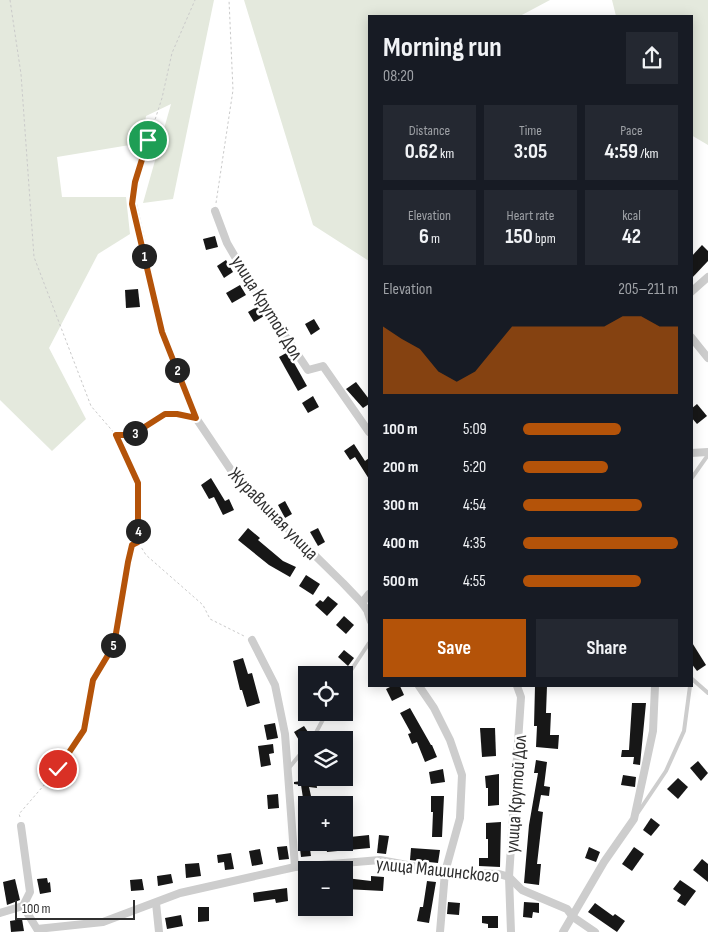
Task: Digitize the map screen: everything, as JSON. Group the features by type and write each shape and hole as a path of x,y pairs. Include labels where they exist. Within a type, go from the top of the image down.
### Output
{"street":[{"name":"Журавлиная улица","path":"132,204 162,332 196,418 237,480 362,603 368,612"},
{"name":"улица Крутой Дол","path":"215,211 232,251 255,291 308,370 323,366 368,431"},
{"path":"693,290 708,277"},
{"path":"693,339 708,358"},
{"path":"693,454 708,454"},
{"path":"362,603 368,595"},
{"path":"252,640 275,685 285,734 295,867"},
{"path":"420,687 434,708 450,740 462,775 460,818 445,872 440,932"},
{"name":"улица Крутой Дол","path":"511,932 509,877 521,697 517,687"},
{"path":"564,932 604,862 634,819 652,731 655,687"},
{"path":"0,913 23,906 30,892 21,826"},
{"name":"улица Машинского","path":"23,906 37,930 103,922 180,893 295,867 380,860 445,872 499,874 509,877"},
{"path":"509,877 522,890 567,909 573,917 594,932"},
{"path":"156,903 158,932"}],"lane":[{"path":"693,476 708,454"},
{"path":"362,603 368,619"},
{"path":"353,667 368,645"},
{"path":"693,680 708,693"},
{"path":"634,819 666,771 684,732 690,687"},
{"path":"288,769 298,757"}],"path":[{"path":"10,0 21,74 34,257 92,406 116,435 138,483 138,542 146,556 204,605 210,619 252,640"},
{"path":"132,204 135,182 162,98 172,53 195,0"},
{"path":"215,211 233,90 229,0"},
{"path":"116,435 132,435 165,414 177,414 196,418"},
{"path":"21,826 19,814 58,769 84,730 93,680 114,645 128,562 132,545 138,542"}],"shaded area":[{"path":"0,0 214,0 173,199 143,203 171,104 146,116 142,143 57,157 62,197 126,197 130,234 98,254 49,348 86,419 52,451 0,400"},
{"path":"244,0 550,0 522,15 368,15 368,260 313,225"},
{"path":"612,0 708,0 708,145 693,136 693,15 616,15"}],"building":[{"path":"215,236 218,247 206,250 203,239"},
{"path":"702,245 708,251 708,261 693,277 693,255"},
{"path":"226,260 233,272 224,278 217,266"},
{"path":"240,285 246,295 232,303 226,293"},
{"path":"138,289 140,307 126,308 125,290"},
{"path":"258,306 264,316 254,322 248,312"},
{"path":"314,319 320,329 311,335 305,324"},
{"path":"288,352 307,386 298,391 279,357"},
{"path":"356,382 368,398 368,405 363,408 346,389"},
{"path":"313,396 319,407 308,413 302,403"},
{"path":"697,404 707,416 697,424 693,419 693,407"},
{"path":"354,444 365,461 368,459 368,477 355,457 350,460 344,451"},
{"path":"211,478 225,501 229,499 234,510 223,515 214,497 209,499 201,485"},
{"path":"285,501 292,514 285,518 278,505"},
{"path":"248,528 260,538 258,540 283,561 296,567 290,577 269,565 238,540"},
{"path":"318,528 325,542 318,546 310,532"},
{"path":"306,575 320,584 313,595 299,586"},
{"path":"328,596 338,604 327,616 315,605 320,600 323,602"},
{"path":"344,616 354,625 346,634 336,625"},
{"path":"693,644 706,665 697,671 693,666"},
{"path":"344,650 354,658 348,666 338,657"},
{"path":"243,658 248,674 252,673 260,703 247,707 242,690 240,690 233,661"},
{"path":"400,687 404,695 392,701 386,689"},
{"path":"535,687 547,687 546,713 551,713 550,735 559,735 558,749 536,747 537,726 534,726"},
{"path":"632,703 646,703 640,765 633,764 634,757 621,757 622,750 629,750"},
{"path":"410,708 437,757 425,762 417,742 412,744 408,734 411,733 400,713"},
{"path":"275,723 278,738 267,740 264,725"},
{"path":"304,726 307,731 298,731 298,739 294,732"},
{"path":"480,728 495,728 496,756 482,757"},
{"path":"273,744 274,753 269,754 271,765 261,767 258,746"},
{"path":"536,760 547,762 544,786 550,787 549,796 541,795 538,811 543,812 537,864 541,864 539,885 524,883 529,825 538,773 534,773"},
{"path":"698,761 708,773 701,781 690,768"},
{"path":"443,769 445,782 431,784 429,772"},
{"path":"499,774 499,805 488,806 488,788 486,788 485,776"},
{"path":"623,775 636,777 635,787 621,785"},
{"path":"678,778 688,787 678,799 667,789"},
{"path":"301,786 317,786 317,788 309,787 311,796 303,796"},
{"path":"278,794 279,808 268,809 267,795"},
{"path":"431,796 444,796 442,837 432,837 433,812 431,812"},
{"path":"651,818 660,825 651,836 643,830"},
{"path":"501,822 500,867 479,866 479,858 488,858 486,823"},
{"path":"369,835 370,848 353,850 353,837"},
{"path":"379,835 389,836 386,854 377,853"},
{"path":"287,846 289,859 279,860 277,847"},
{"path":"589,847 600,852 596,862 585,858"},
{"path":"634,847 644,854 632,871 622,864"},
{"path":"411,848 440,850 438,863 410,860"},
{"path":"260,849 263,864 252,866 249,851"},
{"path":"300,851 310,851 311,856 301,857"},
{"path":"231,853 234,869 225,870 224,862 218,863 217,855"},
{"path":"702,859 708,864 708,882 693,870"},
{"path":"199,863 201,876 186,878 185,864"},
{"path":"171,874 173,883 158,886 157,876"},
{"path":"371,876 384,877 383,891 353,889 353,879 371,881"},
{"path":"47,878 48,883 50,882 51,892 40,894 37,879"},
{"path":"15,879 20,900 7,905 3,882"},
{"path":"142,879 144,890 131,891 130,880"},
{"path":"680,880 696,891 685,906 677,901 681,895 673,889"},
{"path":"427,881 436,882 429,923 417,921 420,907 423,907"},
{"path":"287,888 288,901 276,903 275,899 254,902 253,893"},
{"path":"448,902 460,903 459,915 447,914"},
{"path":"524,902 539,903 539,913 533,912 532,918 523,917"},
{"path":"595,903 613,916 615,914 625,921 617,932 588,912"},
{"path":"198,907 209,907 209,921 198,922"},
{"path":"181,915 183,926 167,929 165,918"},
{"path":"482,916 498,916 498,928 488,928 488,924 482,923"},
{"path":"22,919 24,931 11,932 10,921"}],"route":[{"path":"58,769 84,730 93,680 114,645 128,562 132,545 138,542 138,483 116,435 132,435 165,414 177,414 196,418 162,332 132,204 135,182 148,140"}]}
